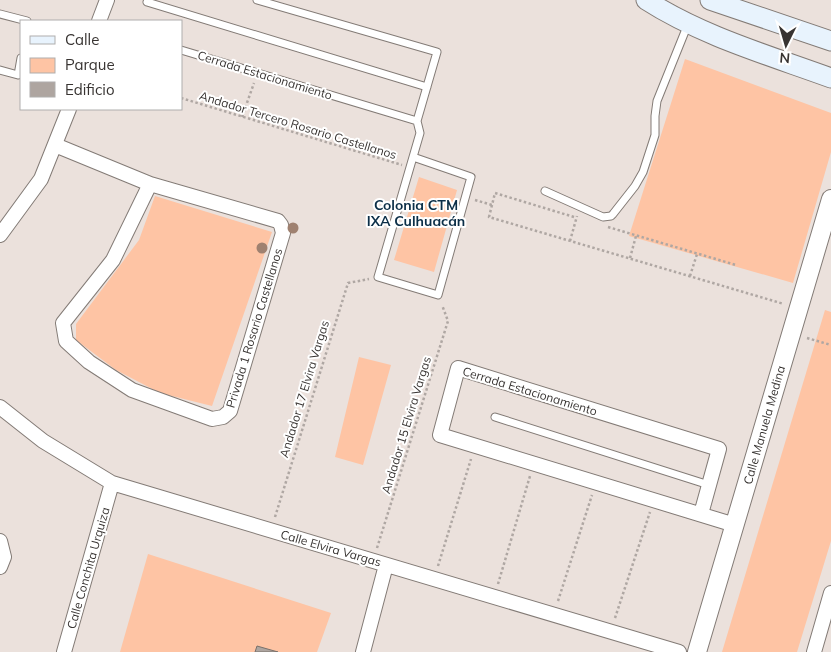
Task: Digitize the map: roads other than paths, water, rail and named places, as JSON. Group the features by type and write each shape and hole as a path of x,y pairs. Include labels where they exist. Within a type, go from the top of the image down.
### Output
{"main road":[{"path":"646,0 688,24 831,78"},
{"path":"710,0 831,41"},
{"path":"757,51 767,20"}],"street":[{"path":"99,20 107,0"},
{"path":"0,234 41,179 69,110"},
{"name":"Privada 1 Rosario Castellanos","path":"55,145 150,184 278,221 281,225 283,233 233,402 230,411 224,417 212,419 132,390 89,362 66,341 63,323 113,260 150,184"},
{"name":"Calle Manuela Medina","path":"698,652 831,198"},
{"name":"Cerrada Estacionamiento","path":"701,514 719,450 458,368 440,435 736,525"},
{"name":"Calle Elvira Vargas","path":"0,408 43,441 112,483 679,652"},
{"name":"Calle Conchita Urquiza","path":"64,652 112,483"},
{"path":"0,541 4,557 0,567"},
{"path":"364,652 380,563"},
{"path":"814,652 831,593"}],"lane":[{"path":"148,0 148,2 427,87"},
{"path":"257,0 437,52 417,121 420,133 413,157 410,168 378,277 438,295 471,177 413,157"},
{"path":"0,14 22,20"},
{"path":"545,191 603,217 611,216 639,179 650,156 656,135 657,102 688,24"},
{"name":"Cerrada Estacionamiento","path":"182,50 417,121"},
{"path":"0,70 18,75 20,64"},
{"path":"496,417 709,485"}],"district":[{"name":"Colonia CTM IXA Culhuacán","path":"416,214"}]}
